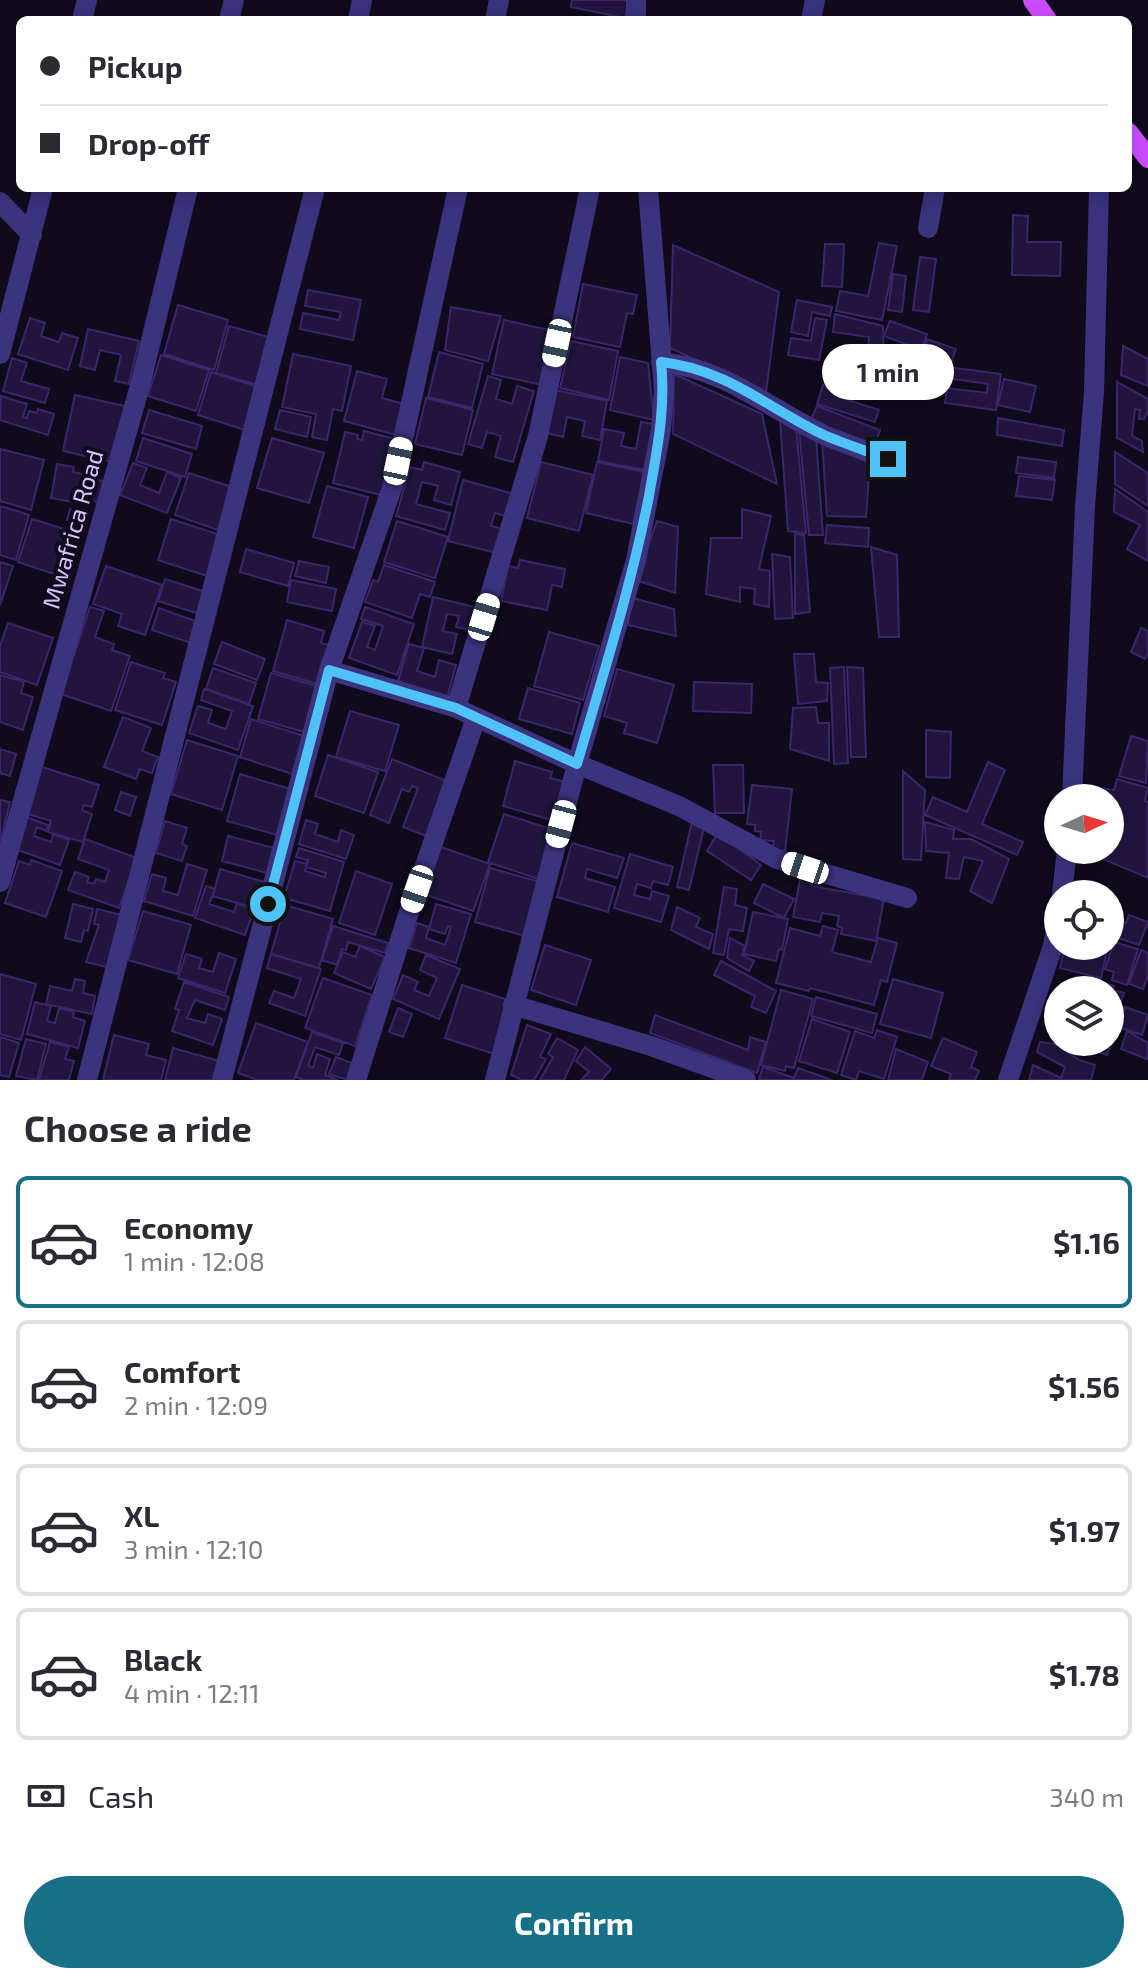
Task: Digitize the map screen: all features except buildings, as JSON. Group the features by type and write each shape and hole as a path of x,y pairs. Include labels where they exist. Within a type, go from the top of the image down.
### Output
{"street":[{"path":"0,354 42,192"},
{"name":"Mwafrica Road","path":"0,882 141,382 187,192"},
{"path":"87,1080 314,192"},
{"path":"222,1080 329,670 393,485 457,192"},
{"path":"456,708 538,436 589,192"},
{"path":"495,1080 577,764 636,560 661,430 664,391 648,192"},
{"path":"928,228 934,192"},
{"path":"1073,784 1085,506 1094,392 1099,192"},
{"path":"0,202 32,235"},
{"path":"661,362 688,365 723,379 823,434 888,459"},
{"path":"329,670 456,708 577,764 679,806 777,859 907,898"},
{"path":"356,1080 407,918 476,718"},
{"path":"1008,1080 1048,960"},
{"path":"513,1005 651,1046 746,1080"}],"route":[{"path":"268,904 329,670 456,708 577,764 636,560 661,430 664,391 661,362 688,365 723,379 823,434 888,459"}]}
